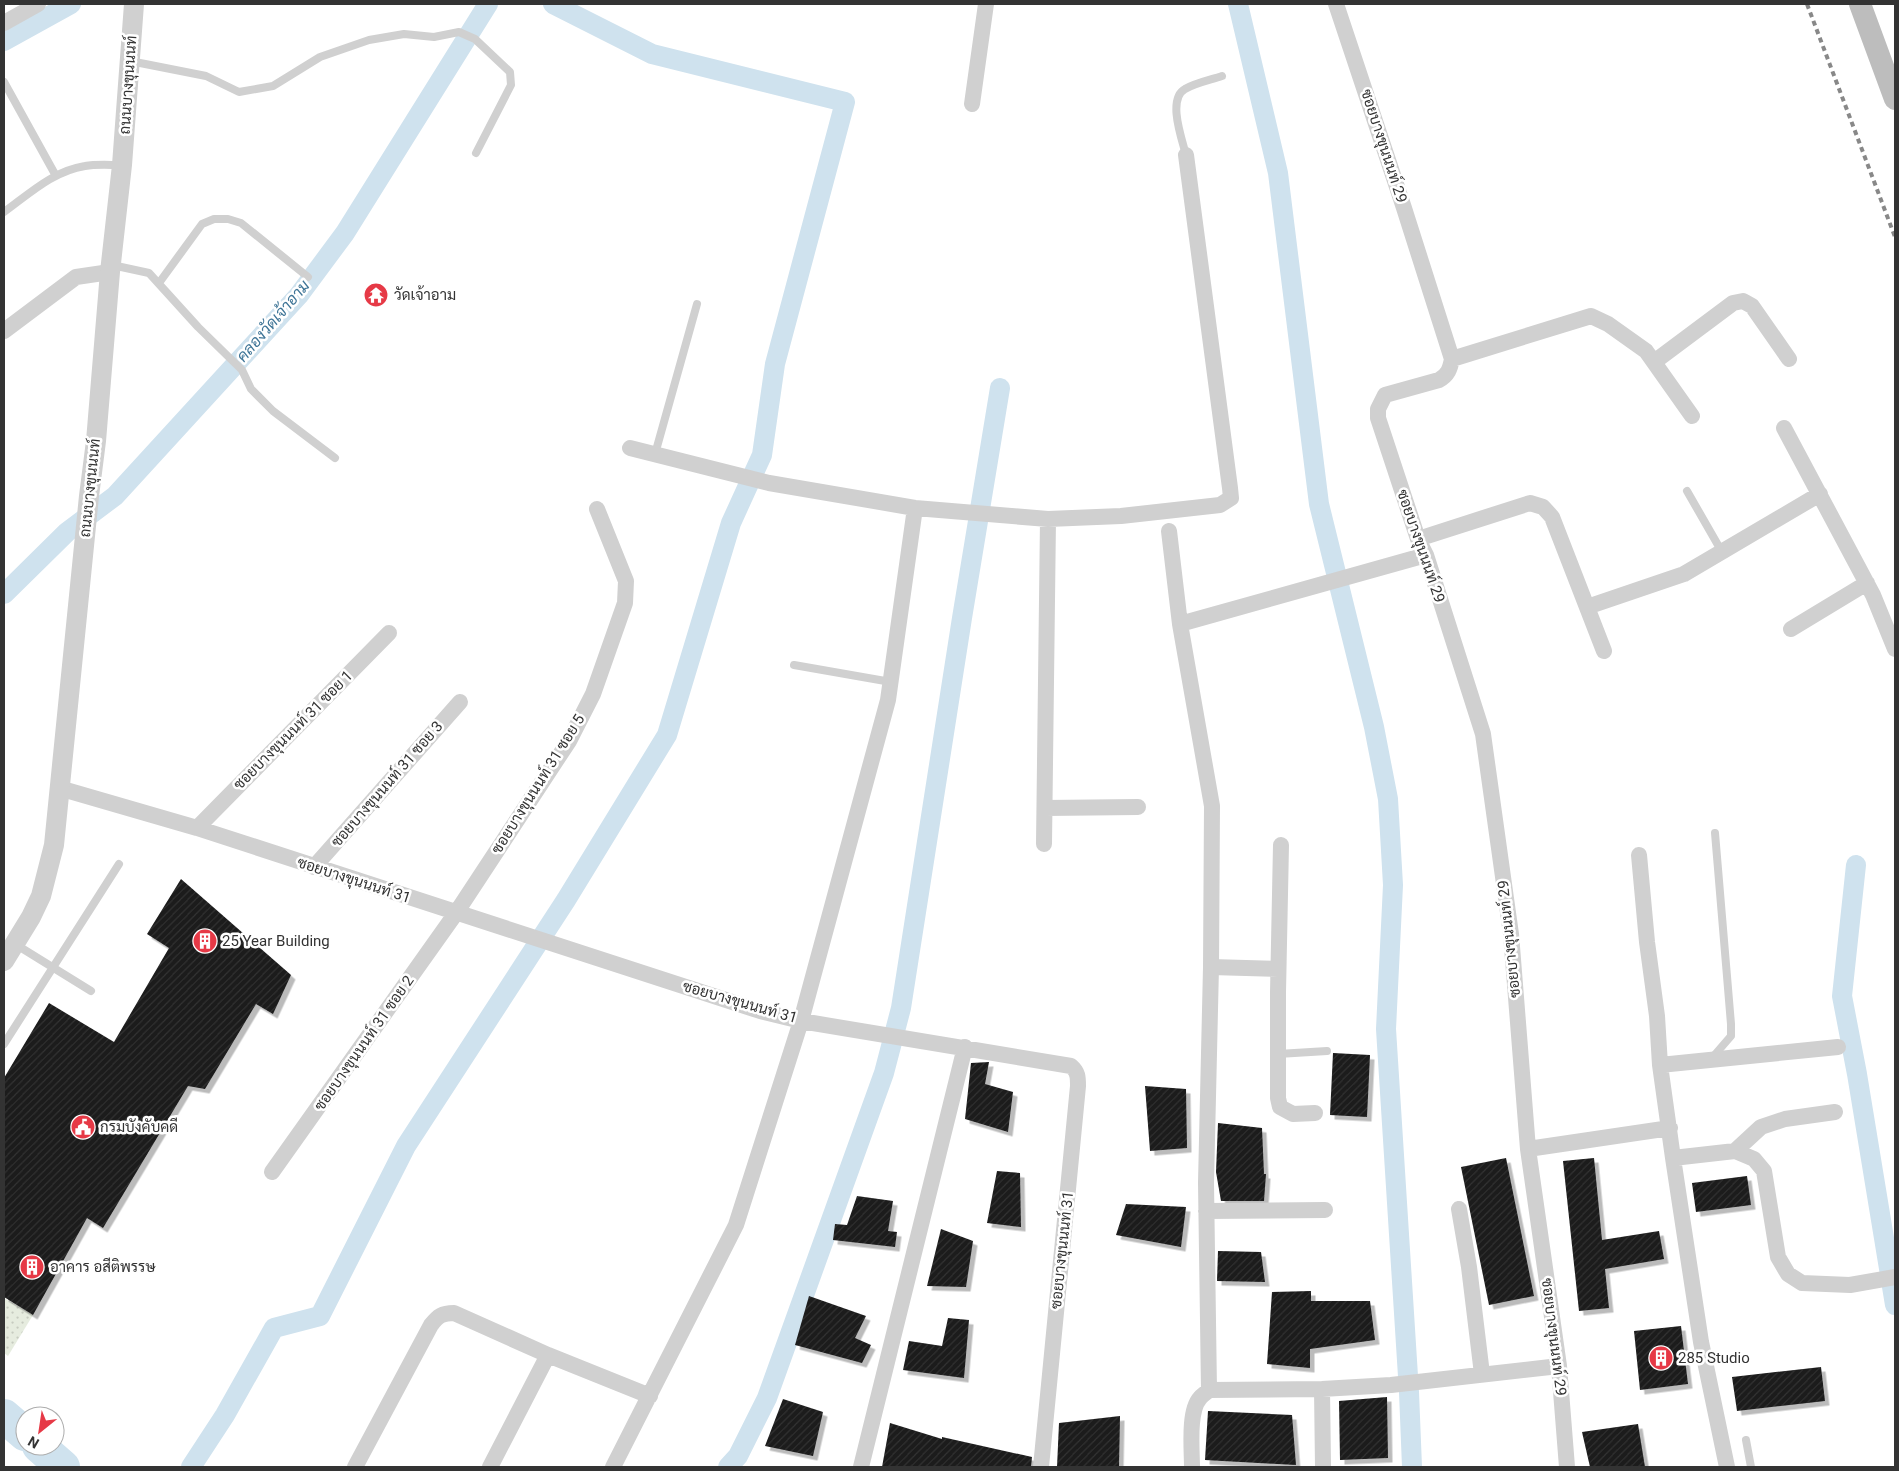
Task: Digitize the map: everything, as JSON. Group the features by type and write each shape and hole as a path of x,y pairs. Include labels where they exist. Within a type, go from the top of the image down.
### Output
{"main road":[{"path":"1860,4 1895,99"}],"street":[{"path":"4,22 38,4"},
{"name":"ถนนบางขุนนนท์","path":"4,961 9,942 31,917 41,896 54,845 88,498 96,441 110,268 122,165 134,4"},
{"path":"972,104 986,4"},
{"name":"ซอยบางขุนนนท์ 29","path":"1336,4 1452,359 1449,370 1439,380 1385,395 1378,409 1378,418 1418,539 1426,555 1483,734 1511,934 1528,1149 1559,1366 1567,1467"},
{"path":"630,448 769,483 915,508 1048,518 1121,516 1220,505 1231,498 1186,155"},
{"path":"4,331 76,278 110,268"},
{"path":"1654,362 1733,303 1743,301 1752,306 1789,359"},
{"path":"1452,359 1591,316 1608,324 1646,351 1692,416"},
{"path":"1784,428 1867,583 1895,649"},
{"path":"1587,607 1684,574 1820,494"},
{"path":"1418,539 1530,503 1543,507 1552,517 1604,651"},
{"path":"613,1467 736,1225 801,1021 888,700 915,508"},
{"name":"ซอยบางขุนนนท์ 31 ซอย 5","path":"456,913 569,741 593,694 612,643 625,603 626,581 597,509"},
{"path":"1044,844 1048,518"},
{"path":"1169,531 1180,624 1212,806 1206,1211 1209,1390"},
{"path":"1180,624 1426,555"},
{"path":"1791,630 1867,583"},
{"name":"ซอยบางขุนนนท์ 31 ซอย 1","path":"197,828 389,633"},
{"name":"ซอยบางขุนนนท์ 31 ซอย 3","path":"314,867 460,702"},
{"name":"ซอยบางขุนนนท์ 31","path":"59,788 197,828 760,1011 801,1021 1066,1064 1076,1070 1078,1086 1041,1467"},
{"path":"1045,808 1138,807"},
{"path":"1281,845 1278,969 1278,1098 1280,1106 1292,1114 1315,1113"},
{"path":"1639,855 1647,942 1657,1016 1660,1065 1673,1158 1701,1342 1727,1467"},
{"name":"ซอยบางขุนนนท์ 31 ซอย 2","path":"272,1172 456,913"},
{"path":"1211,967 1278,969"},
{"path":"861,1467 966,1047"},
{"path":"1660,1065 1838,1047"},
{"path":"1735,1150 1761,1127 1785,1120 1835,1112"},
{"path":"1528,1149 1670,1128"},
{"path":"1673,1158 1735,1150 1754,1159 1764,1171 1778,1257 1788,1274 1802,1283 1850,1285 1895,1277"},
{"path":"1459,1209 1482,1374"},
{"path":"1206,1211 1325,1210"},
{"path":"356,1467 431,1325 438,1316 446,1313 454,1312 548,1355 650,1396"},
{"path":"490,1467 548,1355"},
{"path":"1192,1467 1192,1423 1196,1404 1209,1390 1322,1389 1391,1385 1559,1366"},
{"path":"1322,1389 1323,1467"}],"lane":[{"path":"130,61 206,76 239,92 273,86 320,57 369,40 404,34 434,37 459,32 475,39 510,72 511,85 476,153"},
{"path":"1186,155 1175,110 1178,98 1183,89 1222,76"},
{"path":"4,82 56,176"},
{"path":"4,212 64,171 87,165 122,165"},
{"path":"159,283 202,224 214,219 228,219 241,223 308,277"},
{"path":"110,268 149,273 198,327 242,370 250,389 273,411 335,458"},
{"path":"655,454 698,304"},
{"path":"1687,491 1722,552"},
{"path":"794,665 891,682"},
{"path":"1711,1059 1731,1036 1715,833"},
{"path":"4,1044 118,864"},
{"path":"9,942 53,966 91,991"},
{"path":"1278,1054 1327,1051"},
{"path":"1746,1440 1751,1467"}],"shaded area":[{"path":"4,1298 33,1315 8,1356 4,1353"}],"building":[{"path":"181,879 291,975 273,1014 256,1004 205,1089 188,1086 103,1228 87,1218 33,1315 4,1297 4,1078 49,1003 114,1042 169,948 147,934"},
{"path":"1333,1053 1370,1055 1367,1117 1330,1115"},
{"path":"989,1062 985,1084 1013,1092 1008,1132 965,1119 971,1063"},
{"path":"1145,1086 1186,1089 1187,1148 1150,1151"},
{"path":"1218,1123 1262,1128 1264,1174 1266,1174 1264,1201 1221,1201 1216,1172"},
{"path":"1506,1158 1534,1296 1489,1305 1461,1167"},
{"path":"1594,1158 1602,1240 1659,1231 1664,1259 1605,1269 1609,1308 1579,1311 1563,1161"},
{"path":"997,1171 1020,1173 1021,1227 987,1223"},
{"path":"1747,1176 1751,1205 1696,1212 1692,1183"},
{"path":"857,1196 893,1201 888,1231 897,1232 895,1247 833,1240 835,1224 847,1225"},
{"path":"1126,1204 1186,1207 1181,1247 1116,1235"},
{"path":"941,1229 973,1241 966,1287 927,1286"},
{"path":"1218,1251 1261,1252 1265,1282 1217,1281"},
{"path":"1311,1291 1311,1301 1370,1301 1375,1340 1310,1349 1310,1368 1267,1364 1272,1292"},
{"path":"809,1296 866,1316 855,1338 871,1345 862,1363 795,1345"},
{"path":"948,1318 969,1320 964,1378 903,1370 909,1341 942,1346"},
{"name":"285 Studio","path":"1681,1326 1688,1384 1640,1390 1634,1331"},
{"path":"1821,1367 1825,1401 1737,1411 1732,1377"},
{"path":"1387,1397 1388,1458 1340,1460 1339,1401"},
{"path":"783,1399 823,1412 813,1456 765,1446"},
{"path":"1208,1411 1292,1415 1296,1465 1205,1460"},
{"path":"1120,1416 1119,1467 1057,1467 1059,1423"},
{"path":"890,1423 942,1439 942,1437 1032,1457 1031,1467 882,1467"},
{"path":"1638,1424 1645,1467 1590,1467 1582,1432"}],"waterway":[{"path":"4,41 71,4"},
{"name":"คลองวัดเจ้าอาม","path":"4,594 67,532 115,496 299,295 345,233 488,4"},
{"path":"191,1467 225,1415 274,1328 320,1316 406,1146 566,900 667,735 731,523 762,455 775,364 845,102 652,54 553,4"},
{"path":"1238,4 1278,173 1319,504 1374,727 1388,799 1393,885 1386,1029 1412,1467"},
{"path":"728,1467 738,1456 767,1398 884,1073 901,1008 1000,388"},
{"path":"1856,865 1842,996 1857,1074 1895,1305"},
{"path":"4,1416 15,1425"},
{"path":"50,1456 63,1467"}],"railway":[{"path":"1807,4 1895,237"}],"place":[{"name":"วัดเจ้าอาม","path":"376,295"},
{"name":"25 Year Building","path":"205,941"},
{"name":"กรมบังคับคดี","path":"83,1127"},
{"name":"อาคาร อสีติพรรษ","path":"32,1267"},
{"name":"285 Studio","path":"1661,1358"}]}
